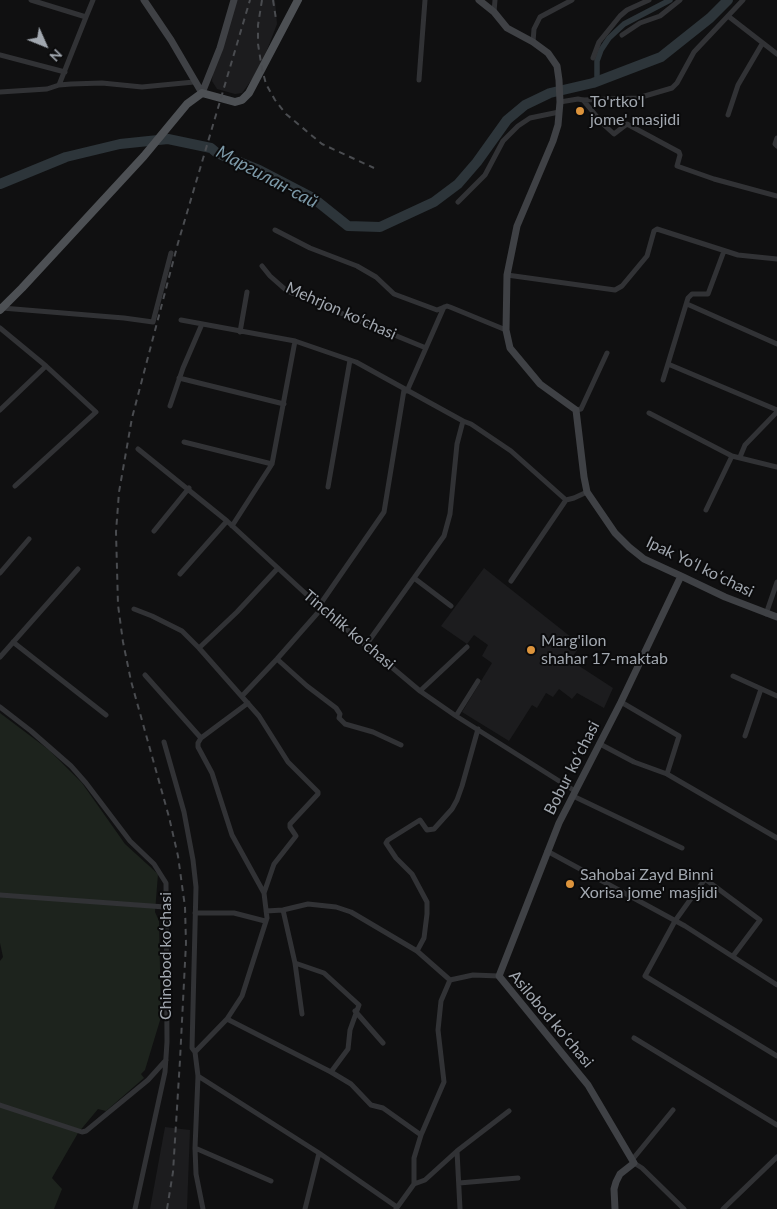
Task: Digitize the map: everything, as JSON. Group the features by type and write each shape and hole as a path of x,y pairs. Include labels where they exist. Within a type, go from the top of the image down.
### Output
{"main road":[{"path":"1,309 144,156 187,104 202,93 235,102 242,100 253,86 298,0"}],"street":[{"path":"31,0 86,17"},
{"path":"59,85 93,0"},
{"path":"144,0 171,40 202,93"},
{"path":"202,93 220,48 234,0"},
{"path":"419,80 425,0"},
{"path":"479,0 494,12 506,28 533,42 553,59 557,66 559,80 559,112 553,141 516,226 507,275 506,330 510,348 540,384 576,410 581,409 606,353"},
{"path":"494,12 495,0"},
{"path":"533,42 534,29 540,17 572,0"},
{"path":"593,58 599,42 620,16 627,10 649,0"},
{"path":"622,35 640,23 660,16 680,0"},
{"path":"560,99 638,98 672,88 677,83 694,52 743,0"},
{"path":"728,16 777,54"},
{"path":"728,115 738,85 762,44"},
{"path":"0,55 65,72"},
{"path":"0,92 47,90 59,85 102,83 142,87 194,82"},
{"path":"584,100 603,124 614,134 626,124 679,152 677,166 714,179 777,196"},
{"path":"458,202 484,175 503,141 518,126 530,118 559,112"},
{"path":"777,138 775,144 777,146"},
{"path":"507,275 619,289 647,256 654,231 657,229 738,255 777,259"},
{"path":"276,230 310,248 357,266 376,277 394,294 437,310 450,307 506,330"},
{"path":"663,380 687,304 692,294 708,294 724,251"},
{"path":"1,309 124,318 153,322 172,253"},
{"name":"Mehrjon koʻchasi","path":"262,266 287,291 426,348"},
{"path":"240,332 247,292"},
{"path":"687,304 777,344"},
{"path":"242,696 278,659 321,607 384,512 406,390 444,307"},
{"path":"181,320 295,341 356,362 471,424 511,451 566,500"},
{"path":"170,406 178,378 202,324"},
{"path":"0,328 46,366 96,412 15,486"},
{"path":"232,526 272,464 295,341"},
{"path":"328,487 350,360"},
{"path":"668,364 777,411 745,445 740,457"},
{"path":"0,410 46,366"},
{"path":"178,378 284,404"},
{"name":"Ipak Yoʻl koʻchasi","path":"576,410 587,492 615,533 644,559 766,614 777,617"},
{"path":"649,414 732,456 777,467"},
{"path":"366,645 444,536 450,514 457,444 463,421"},
{"path":"184,442 272,464"},
{"name":"Tinchlik koʻchasi","path":"138,448 189,488 321,607 420,691 574,794 682,848"},
{"path":"706,510 732,456"},
{"path":"154,531 189,488"},
{"path":"511,581 566,500 587,492"},
{"path":"180,574 227,521"},
{"path":"0,573 29,539"},
{"path":"199,648 237,612 278,568"},
{"path":"0,657 78,569"},
{"name":"Bobur koʻchasi","path":"499,976 547,851 681,576"},
{"path":"414,578 451,606"},
{"path":"766,614 777,582"},
{"path":"134,609 182,631 259,716 288,762 318,792 290,824 296,836 274,864 264,893"},
{"path":"13,642 106,715"},
{"path":"420,691 467,647"},
{"path":"278,659 306,686 336,708 340,714 339,718 341,721 373,732 401,745"},
{"path":"145,675 201,738"},
{"path":"733,676 777,696"},
{"path":"456,716 478,682"},
{"path":"745,736 761,689"},
{"path":"621,702 679,736 667,774"},
{"path":"195,1052 226,1019 244,991 266,921 264,893 232,835 212,774 198,747 201,738 248,703"},
{"name":"Chinobod koʻchasi","path":"0,707 71,766 86,782 130,841 154,864 166,883 165,1072 135,1209"},
{"path":"417,950 424,938 428,914 427,902 412,874 396,858 386,844 388,840 420,820 427,830 434,829 452,809 458,800 478,729"},
{"path":"164,742 190,838 196,887 192,1048 195,1052 198,1076 195,1148 196,1174 203,1209"},
{"path":"600,744 634,762 667,774 777,838"},
{"path":"547,851 675,921 777,985"},
{"path":"733,956 760,920 705,880 675,921 645,976 777,1056"},
{"path":"0,895 166,906"},
{"path":"266,911 283,910 308,904 336,907 351,912 417,950 450,980 441,1001 438,1030 444,1082 420,1135 414,1158 414,1184"},
{"path":"283,910 295,963 302,1014"},
{"path":"195,913 234,913 266,921"},
{"path":"295,963 324,973 359,1004 350,1030 348,1049 331,1072"},
{"name":"Asilobod koʻchasi","path":"450,980 473,975 499,976 588,1085 633,1162 642,1168 684,1209"},
{"path":"355,1011 383,1043"},
{"path":"226,1019 331,1072 351,1084 371,1105 382,1108 420,1135"},
{"path":"634,1038 777,1125"},
{"path":"0,1105 82,1132 86,1131 148,1080 166,1059"},
{"path":"198,1076 319,1154 397,1208 414,1184 425,1180 457,1151 509,1110"},
{"path":"615,1209 614,1189 620,1174 633,1162 673,1110"},
{"path":"195,1148 271,1181"},
{"path":"457,1151 460,1209"},
{"path":"305,1209 319,1154"},
{"path":"723,1209 777,1157"},
{"path":"459,1183 518,1178"}],"shaded area":[{"path":"237,0 275,0 277,24 253,78 242,93 235,94 217,89 212,81 213,70"},
{"name":"Marg'ilon shahar 17-maktab","path":"484,568 581,645 570,660 613,688 604,708 577,693 572,699 559,689 553,697 546,693 537,708 532,705 509,741 462,712 492,663 482,656 488,645 474,635 467,644 441,626"},
{"path":"0,713 49,750 82,783 125,844 158,874 155,912 159,921 161,1017 145,1070 141,1074 144,1078 106,1111 98,1109 78,1133 52,1178 62,1189 54,1209 0,1209 0,961 3,957 0,943"},
{"path":"165,1127 190,1130 187,1209 150,1209"}],"waterway":[{"path":"597,80 597,61 601,50 609,38 624,24 670,0"},
{"name":"Маргилан-сай","path":"0,184 66,157 120,144 168,139 211,148 217,153 259,170 313,198 348,226 380,227 434,202 458,184 477,162 507,120 525,105 550,93 593,83 661,57 710,18 728,0"}],"railway":[{"path":"167,1209 173,1172 180,1060 186,943 185,907 178,856 169,817 131,681 123,642 118,605 116,532 119,492 132,418 178,243 250,0"},
{"path":"262,0 258,25 258,44 266,84 275,100 286,114 322,144 374,168"},
{"path":"273,0 276,19"}],"place":[{"name":"To'rtko'l jome' masjidi","path":"580,111"},
{"name":"Marg'ilon shahar 17-maktab","path":"531,650"},
{"name":"Sahobai Zayd Binni Xorisa jome' masjidi","path":"570,884"}]}
